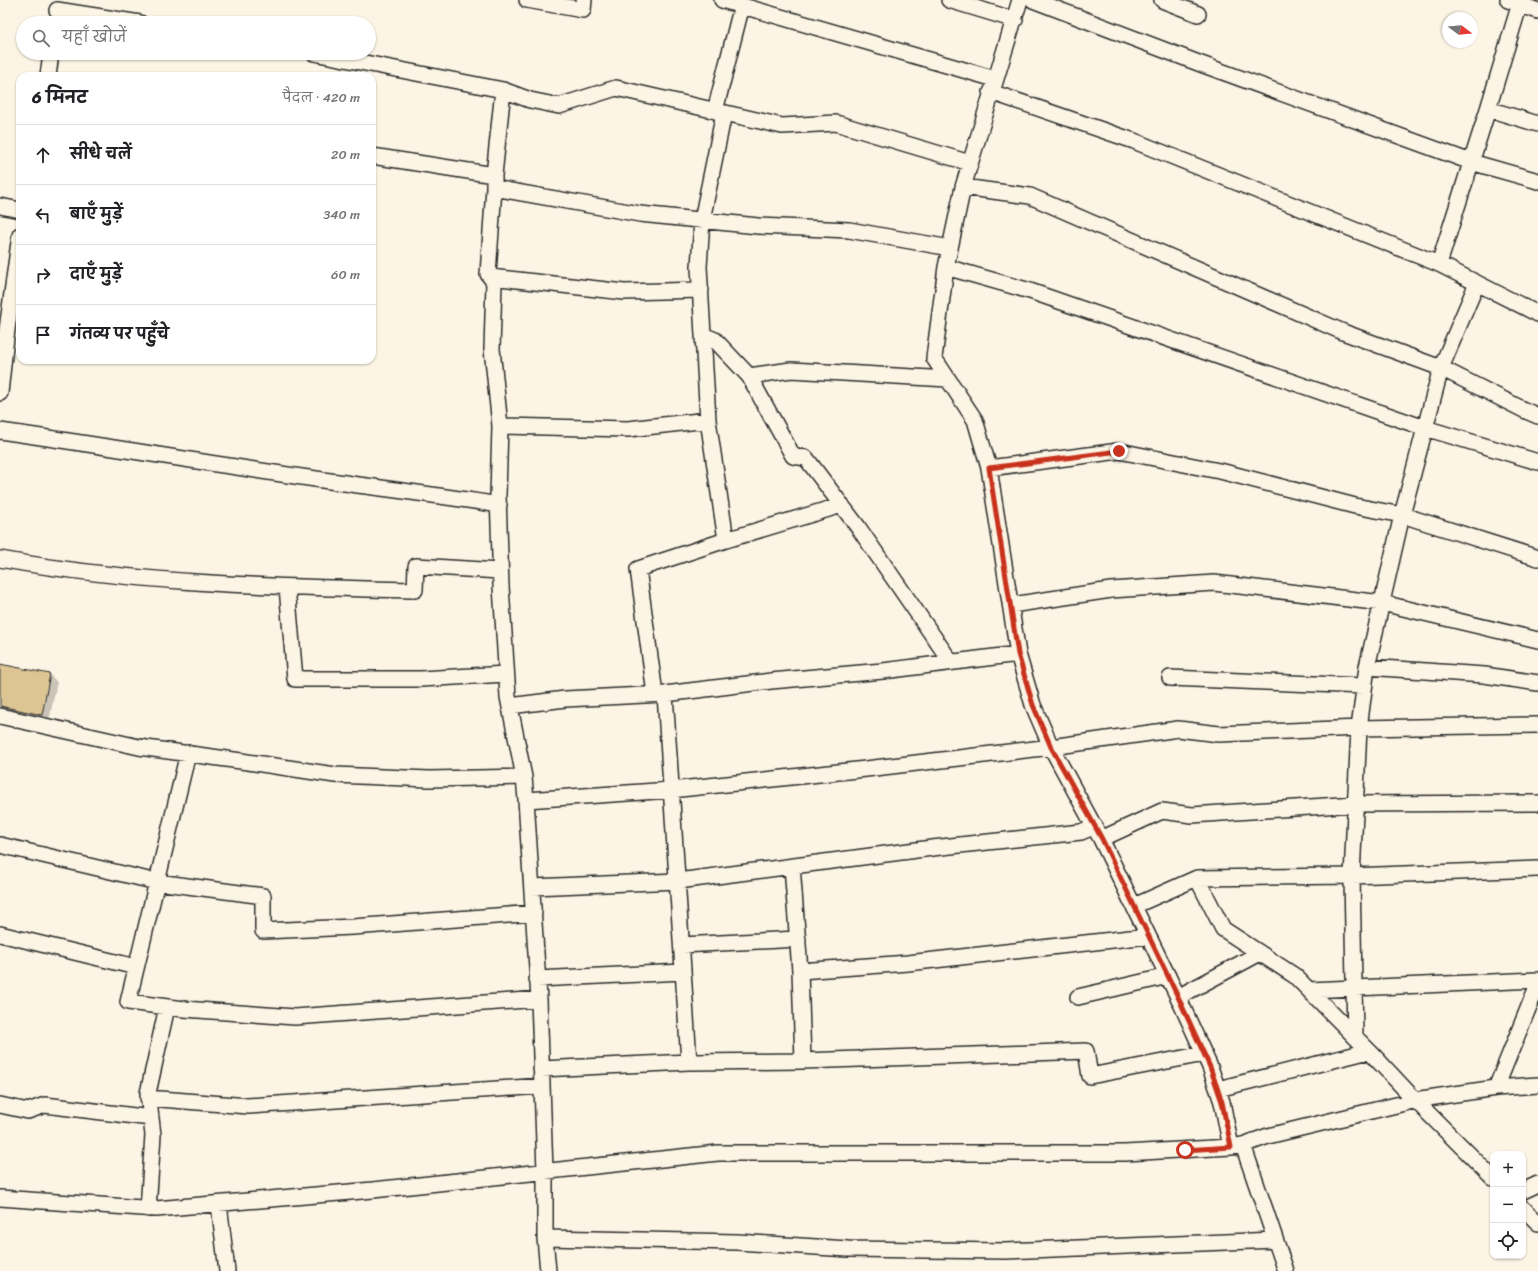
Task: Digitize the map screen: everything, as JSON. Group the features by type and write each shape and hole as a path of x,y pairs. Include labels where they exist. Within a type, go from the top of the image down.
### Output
{"street":[{"path":"527,0 583,10 584,0"},
{"path":"722,0 742,5 759,5 993,85 1439,264 1538,314"},
{"path":"949,0 1015,20"},
{"path":"1020,0 963,187 946,267 934,358 975,420 989,468 1018,654 1033,705 1051,747 1098,833 1168,976 1204,1054 1218,1089 1237,1146 1286,1271"},
{"path":"1033,0 1201,64 1471,162 1538,181"},
{"path":"1162,0 1198,14"},
{"path":"1439,264 1488,109 1516,2 1538,10"},
{"path":"726,540 708,420 699,267 702,220 720,112 742,5"},
{"path":"57,11 92,16"},
{"path":"49,72 50,60"},
{"path":"350,60 503,90 530,100 559,106 616,88 782,126 836,123 970,163"},
{"path":"503,90 494,182 488,274 494,282 492,349 500,426 500,571 506,674 510,706 524,777 534,913 539,999 545,1171 545,1238 548,1271"},
{"path":"1488,109 1538,124"},
{"path":"376,157 640,214 758,226 849,230 950,248"},
{"path":"963,187 1030,196 1343,332 1442,368 1538,416"},
{"path":"0,206 16,209"},
{"path":"946,267 1038,294 1425,428 1538,462"},
{"path":"0,393 16,268"},
{"path":"491,277 624,292 701,290"},
{"path":"1355,1037 1352,876 1359,728 1367,667 1402,515 1442,368 1477,283"},
{"path":"703,335 715,340 749,376 793,456 806,458 858,527 951,662"},
{"path":"749,376 791,370 948,379"},
{"path":"500,426 628,429 708,420"},
{"path":"0,431 128,449 316,479 441,495 499,505"},
{"path":"989,468 1119,451 1224,472 1355,506 1402,515 1538,558"},
{"path":"689,1062 671,790 660,694 638,569 726,540 842,505"},
{"path":"0,559 39,566 156,580 287,587 415,590 416,566 500,571"},
{"path":"1011,605 1111,590 1214,583 1382,603 1538,640"},
{"path":"287,587 295,679 421,679 506,674"},
{"path":"510,706 565,699 660,694 1018,654"},
{"path":"1367,667 1484,675 1538,683"},
{"path":"1170,678 1364,686"},
{"path":"0,716 139,747 188,753 334,776 429,779 524,777"},
{"path":"526,800 671,790 1051,747 1178,729 1220,734 1359,728 1538,724"},
{"path":"188,753 128,1002 167,1007 295,1017 539,999"},
{"path":"532,887 678,881 932,848 1081,832 1098,833 1162,811 1192,815 1355,804 1538,803"},
{"path":"0,845 157,882 263,896 264,931 354,927 534,913"},
{"path":"792,866 800,971 803,1061"},
{"path":"1134,906 1197,878 1352,876 1538,869"},
{"path":"1197,878 1224,929 1295,976 1369,1051 1414,1100 1490,1175"},
{"path":"0,934 136,968"},
{"path":"800,971 908,963 1148,936"},
{"path":"682,945 798,939"},
{"path":"1178,997 1260,953"},
{"path":"537,979 683,972"},
{"path":"1078,997 1168,976"},
{"path":"1309,990 1538,980"},
{"path":"1496,1088 1538,984"},
{"path":"148,1209 153,1134 148,1092 167,1007"},
{"path":"1218,1089 1369,1051"},
{"path":"541,1069 689,1062 803,1061 1086,1052 1090,1076 1204,1054"},
{"path":"0,1198 156,1209 373,1190 718,1153 1124,1153 1237,1146 1268,1136 1414,1100 1496,1088 1538,1085"},
{"path":"148,1098 248,1106 542,1086"},
{"path":"0,1105 28,1111 45,1106 151,1118"},
{"path":"1526,1190 1538,1184"},
{"path":"220,1204 226,1271"},
{"path":"1526,1211 1538,1223"},
{"path":"545,1238 737,1242 848,1249 1005,1250 1275,1240"}],"building":[{"path":"0,664 50,674 42,715 0,706"}],"route":[{"path":"1119,451 989,468 1018,654 1033,705 1051,747 1102,839 1178,997 1210,1067 1222,1102 1231,1147 1185,1150"}]}
